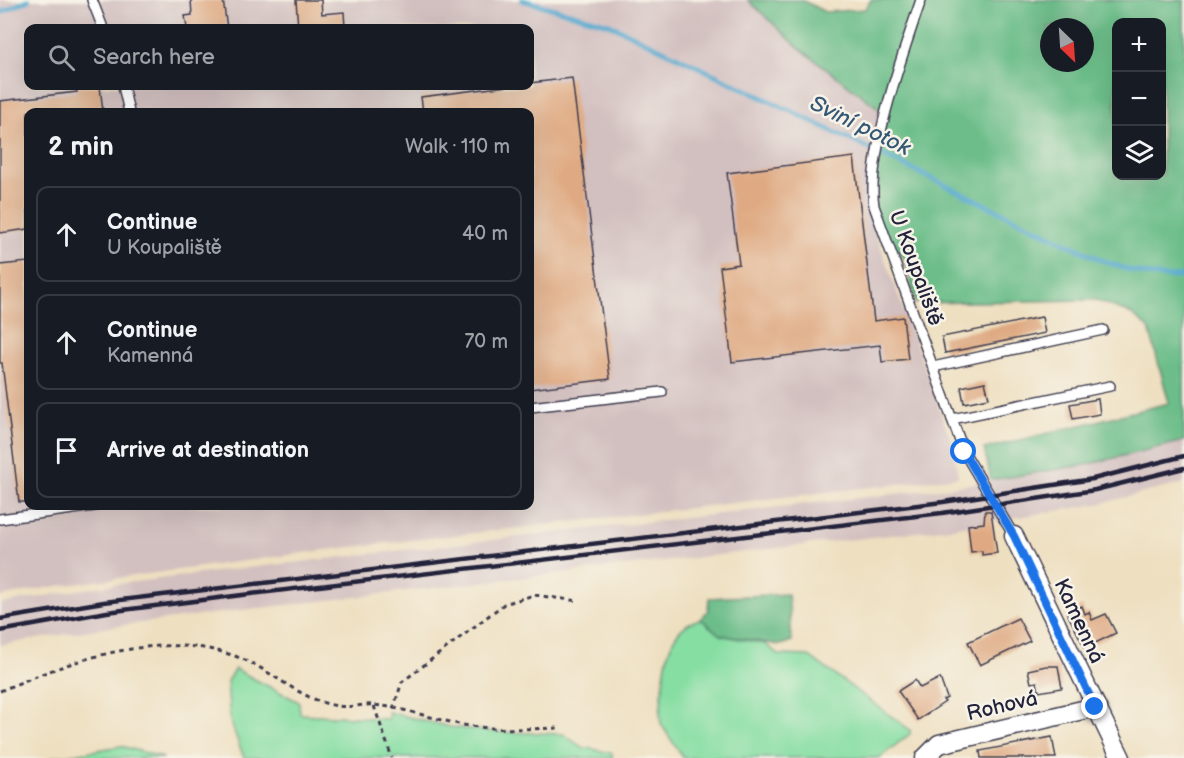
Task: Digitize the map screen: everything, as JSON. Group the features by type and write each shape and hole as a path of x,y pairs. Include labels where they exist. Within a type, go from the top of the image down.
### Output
{"street":[{"name":"Kamenná","path":"1014,536 1121,758"},
{"name":"Rohová","path":"925,758 939,744 1095,707"}],"lane":[{"path":"92,0 101,24"},
{"name":"U Koupaliště","path":"921,0 905,47 883,129 873,175 874,206 964,452 1014,536"},
{"path":"124,90 128,108"},
{"path":"933,367 1103,330"},
{"path":"952,419 1110,386"},
{"path":"534,407 662,392"},
{"path":"0,519 66,510"}],"path":[{"path":"393,709 402,682 504,604 534,595 578,601"},
{"path":"0,690 58,666 140,647 204,647 245,660 310,697 339,706 374,705 465,725 513,729 558,728"},
{"path":"374,705 392,758"}],"shaded area":[{"path":"0,0 748,0 798,47 882,111 867,191 872,223 954,449 958,477 326,550 51,587 0,597"},
{"path":"1184,441 1184,483 1098,504 951,528 243,610 109,627 0,645 0,604 103,586 946,488 1090,464"}],"green space":[{"path":"748,0 802,0 825,12 865,9 871,0 1184,0 1184,441 1090,464 991,480 984,449 1169,403 1149,328 1129,313 1096,300 916,303 905,259 872,223 867,191 882,111 798,47"},
{"path":"788,594 792,641 780,645 720,635 701,619 708,610 709,598"},
{"path":"701,619 720,635 765,644 779,655 809,656 910,730 910,734 879,758 683,758 661,724 660,713 665,671 667,657 678,632 688,624"},
{"path":"235,669 299,702 300,714 389,719 388,712 450,727 497,732 563,734 582,747 612,753 612,758 244,758 230,720 227,681"},
{"path":"121,746 164,758 51,758"}],"building":[{"path":"191,0 223,0 226,24 186,24 185,16 192,15"},
{"path":"296,0 321,0 322,14 344,12 345,24 298,24"},
{"path":"572,78 610,379 534,388 534,108 422,108 421,97 476,90 534,90 534,83"},
{"path":"77,90 100,90 103,108 24,108 24,230 0,233 0,101 77,92"},
{"path":"854,157 874,321 903,317 908,359 882,362 880,345 732,362 720,267 739,264 727,173"},
{"path":"24,262 24,502 19,502 2,363 0,363 0,265"},
{"path":"1042,317 1045,333 945,353 942,337"},
{"path":"985,382 989,398 964,403 961,387"},
{"path":"1098,399 1100,414 1073,419 1070,404"},
{"path":"985,511 991,511 997,553 982,555 982,551 971,552 968,525 984,523"},
{"path":"1082,606 1085,614 1089,612 1092,620 1106,614 1116,633 1085,648 1067,613"},
{"path":"1018,618 1030,641 980,665 968,642"},
{"path":"1058,666 1062,688 1039,692 1037,682 1031,683 1028,670"},
{"path":"940,678 947,698 943,700 945,702 918,720 898,691 915,680 920,688"},
{"path":"1052,737 1056,758 981,758 980,751"}],"waterway":[{"name":"Sviní potok","path":"0,13 28,0"},
{"name":"Sviní potok","path":"522,0 609,24 1099,259 1151,275 1184,276"}],"railway":[{"path":"0,619 104,602 943,502 1093,479 1184,456"},
{"path":"0,631 107,612 242,595 942,513 1095,490 1184,468"}],"route":[{"path":"964,452 1014,536 1095,707"}]}
